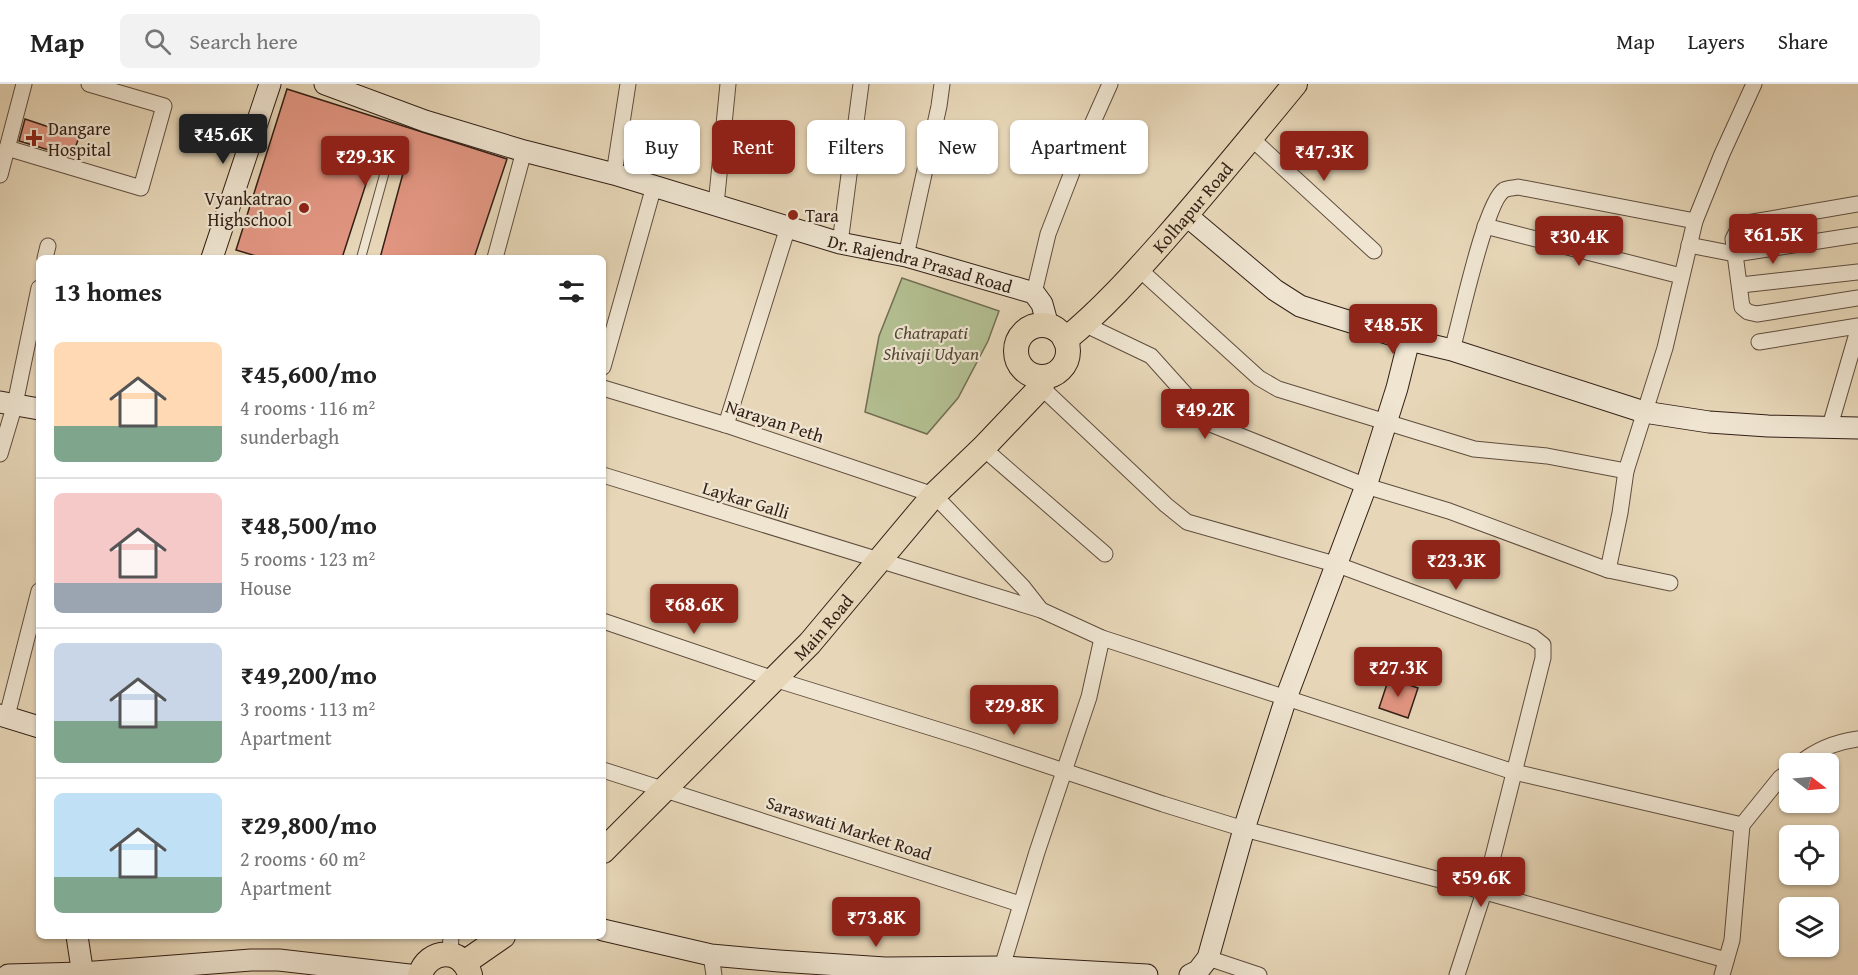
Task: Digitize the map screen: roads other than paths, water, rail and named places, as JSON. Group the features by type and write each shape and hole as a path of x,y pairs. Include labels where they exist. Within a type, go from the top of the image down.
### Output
{"main road":[{"path":"214,255 270,84"},
{"name":"Dr. Rajendra Prasad Road","path":"325,84 425,121 524,151 614,174 840,243 906,256 1034,293"},
{"name":"Kolhapur Road","path":"1057,333 1084,324 1138,269 1295,84"},
{"path":"1186,215 1275,290 1300,306 1409,340 1452,350 1644,411 1709,422 1858,428"},
{"path":"1034,293 1042,304 1057,333 1067,355 1066,361 1057,372 1039,387 1024,370 1016,357 1016,350 1021,335 1027,330 1041,325 1057,333"},
{"path":"1200,970 1287,698 1366,486 1409,340"},
{"name":"Main Road","path":"606,848 810,643 934,495 983,448 1039,387"},
{"path":"8,403 36,408"},
{"path":"4,716 36,726"},
{"path":"606,931 713,965 1002,968 1147,975"},
{"path":"77,939 82,974"},
{"path":"420,975 427,962 434,957 459,957 497,939"},
{"path":"8,975 82,974 251,960 279,960 409,975"}],"street":[{"path":"0,176 24,84"},
{"path":"7,148 141,188 164,106 109,87 89,84"},
{"path":"614,174 628,84"},
{"path":"716,205 728,84"},
{"path":"840,243 861,84"},
{"path":"906,256 942,84"},
{"path":"1034,293 1048,234 1081,149 1110,84"},
{"path":"1608,570 1626,471 1665,348 1695,221 1754,84"},
{"path":"1251,138 1374,251"},
{"path":"496,255 524,151"},
{"path":"606,356 654,186"},
{"path":"1452,350 1485,226 1493,204 1504,190 1518,187 1695,221"},
{"path":"1858,204 1747,223 1738,230 1733,239 1741,285 1742,307 1748,312 1757,314 1858,298"},
{"path":"1485,226 1681,276"},
{"path":"726,425 788,227"},
{"path":"1689,245 1735,254 1858,235"},
{"path":"1138,269 1259,378 1278,389 1474,449 1548,456 1626,471"},
{"path":"1741,285 1858,272"},
{"path":"0,454 8,403 36,299"},
{"path":"1084,324 1151,356 1213,425 1366,486 1449,511 1608,570 1670,583"},
{"path":"1759,342 1858,328 1830,426"},
{"path":"1039,387 1187,522 1338,565 1533,637 1543,645 1544,658 1484,892 1457,975"},
{"name":"Narayan Peth","path":"606,389 726,425 934,495"},
{"path":"983,448 1105,554"},
{"name":"Laykar Galli","path":"606,476 1041,610 1102,638 1514,772 1742,825"},
{"path":"934,495 1023,587 1041,610"},
{"path":"4,716 36,602"},
{"path":"606,622 774,680 1064,770 1244,830 1484,892 1726,960"},
{"path":"1002,968 1020,904 1089,697 1102,638"},
{"path":"1813,753 1838,742 1858,739"},
{"name":"Saraswati Market Road","path":"606,771 1020,904"},
{"path":"1722,975 1732,940 1742,825 1779,779"},
{"path":"1200,970 1259,975"}],"lane":[{"path":"362,255 384,175"}],"place":[{"name":"Dangare Hospital","path":"34,138"},
{"name":"Vyankatrao Highschool","path":"304,208"},
{"name":"Tara","path":"793,215"}],"park label":[{"name":"Chatrapati Shivaji Udyan","path":"931,342"}]}
